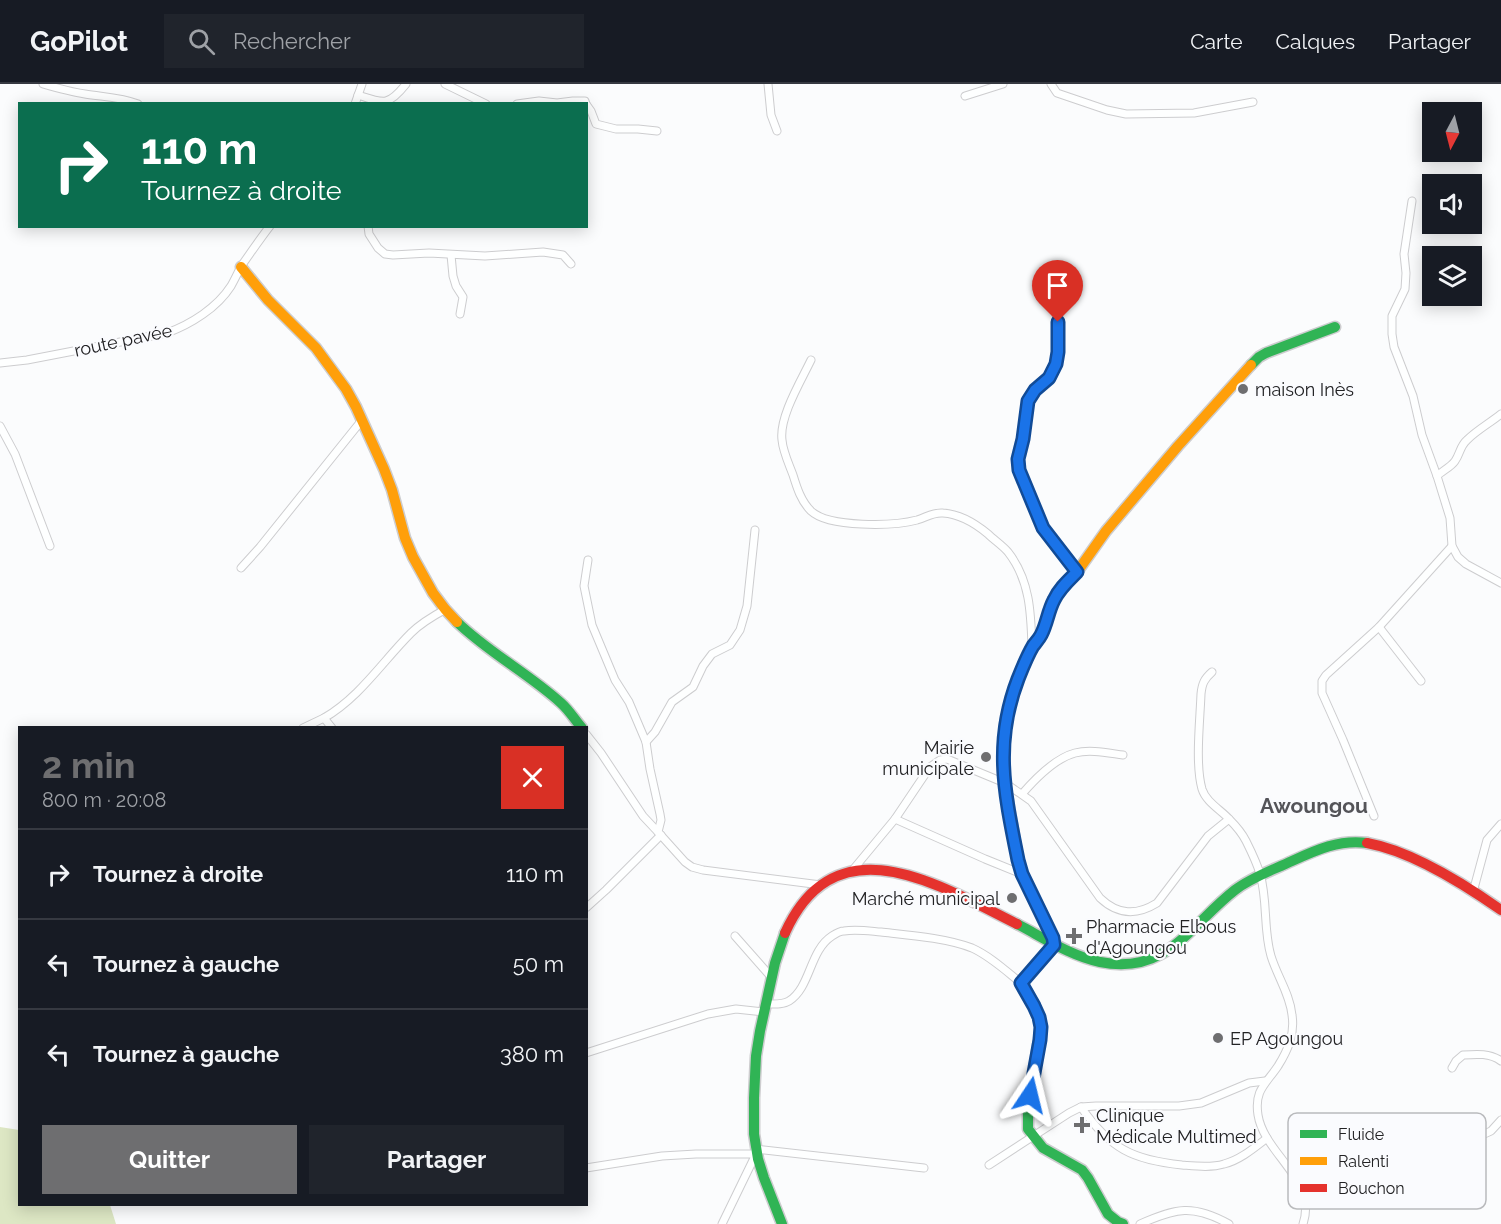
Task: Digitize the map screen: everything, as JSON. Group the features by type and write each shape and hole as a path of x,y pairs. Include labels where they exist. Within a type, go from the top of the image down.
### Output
{"street":[{"path":"43,84 131,102"},
{"path":"356,102 362,84"},
{"path":"358,95 379,102 388,101 406,84"},
{"path":"445,84 482,102"},
{"path":"768,84 771,115 777,131"},
{"path":"965,96 1003,84"},
{"path":"1051,84 1057,93 1126,114 1194,113 1253,102"},
{"path":"528,102 539,100 551,102"},
{"path":"565,102 585,102"},
{"path":"588,108 596,124 616,129 657,131"},
{"path":"1412,201 1404,254 1405,289 1392,316 1394,347 1413,396 1422,435 1450,518 1452,546 1458,557 1466,564 1501,583"},
{"name":"route pavée","path":"0,363 144,338 181,328 194,321 230,288 241,267 269,228"},
{"path":"368,228 369,234 378,248 385,254 503,255 543,252 563,255 571,264"},
{"path":"451,255 453,276 463,297 460,314"},
{"path":"241,267 257,288 321,354 355,405 382,463 405,537 416,563 446,609 484,647 520,671 562,704 580,726"},
{"path":"1053,303 1058,322 1056,364 1049,378 1035,390 1028,401 1018,459 1019,470 1043,528 1077,572"},
{"path":"1021,983 1054,945 1053,938 1022,874 1003,771 1005,724 1018,679 1032,647 1043,631 1053,601 1106,531 1178,446 1259,357 1335,327"},
{"path":"811,360 787,411 782,429 782,442 803,501 813,513 838,523 901,522 917,520 935,513 945,513 960,516 982,530 1007,551 1025,584 1030,605 1032,647"},
{"path":"1437,476 1454,462 1464,442 1501,414"},
{"path":"241,568 362,420"},
{"path":"0,426 15,454 50,546"},
{"path":"646,742 655,732 672,702 693,687 703,666 712,654 730,645 740,630 747,606 755,530"},
{"path":"1374,816 1322,693 1322,681 1379,627 1452,546"},
{"path":"588,560 584,586 592,624 615,680 629,702 646,742 661,820 659,834 588,906"},
{"path":"307,726 324,718 345,703 412,632 446,609"},
{"path":"1379,627 1421,681"},
{"path":"1212,672 1205,678 1201,694 1202,791 1241,832 1261,876 1270,954 1276,972 1286,990 1293,1028 1292,1038 1286,1051 1260,1092 1257,1102 1258,1115 1267,1138 1288,1167"},
{"path":"324,718 330,726"},
{"path":"588,737 643,816 692,867 821,885"},
{"path":"1022,794 1031,783 1061,759 1076,752 1123,755"},
{"path":"850,872 895,819 930,767 940,760 947,759 1005,783 1031,801 1100,898 1110,907 1120,911 1146,910 1157,903 1208,836 1229,819"},
{"path":"895,819 1022,874"},
{"path":"1473,892 1487,840 1501,824"},
{"path":"782,1224 765,1182 756,1151 754,1131 757,1047 780,941 786,928 804,900 821,885 835,878 850,872 869,870 912,876 942,886 1054,945 1104,963 1124,964 1148,960 1173,948 1242,885 1320,849 1336,844 1354,842 1383,846 1437,869 1501,910"},
{"path":"588,1052 708,1014 736,1009 765,1008 788,1001 797,993 818,950 832,935 843,931 861,930 912,935 960,944 985,955 1021,983 1029,995 1041,1027 1028,1109 1029,1129 1043,1148 1082,1170 1108,1214 1123,1224"},
{"path":"735,936 772,978"},
{"path":"1452,1068 1463,1055 1489,1055 1501,1061"},
{"path":"989,1165 1081,1107 1179,1106 1201,1103 1249,1083 1266,1081"},
{"path":"1081,1107 1104,1136 1121,1149 1132,1155 1160,1162 1213,1166 1225,1164 1267,1138"},
{"path":"1486,1133 1501,1120"},
{"path":"722,1224 756,1151"},
{"path":"588,1168 662,1156 756,1151 924,1168"},
{"path":"1303,1224 1306,1209"},
{"path":"1140,1224 1179,1210 1204,1213 1229,1224"}],"green space":[{"path":"0,1127 18,1130 18,1206 110,1206 116,1224 0,1224"}],"traffic: fast":[{"path":"1251,365 1266,353 1335,327"},
{"path":"457,622 482,644 548,692 564,706 580,726"},
{"path":"1017,924 1058,946 1089,959 1123,964 1143,961 1161,954 1176,944 1219,903 1255,877 1328,846 1367,843"},
{"path":"782,1224 758,1159 754,1134 754,1098 760,1031 775,963 785,933"},
{"path":"1030,972 1021,983 1033,1004 1041,1027 1028,1109 1028,1129 1043,1148 1082,1170 1108,1214 1123,1224"}],"traffic: slow":[{"path":"241,267 268,300 316,348 346,389 384,469 413,557 433,593 457,622"},
{"path":"1043,631 1053,601 1106,531 1251,365"}],"traffic: jam":[{"path":"1030,972 1054,945 1053,938 1022,874 1003,771 1005,724 1010,702 1032,647 1043,631"},
{"path":"1367,843 1419,861 1454,879 1501,910"},
{"path":"785,933 806,899 832,878 860,870 891,872 923,880 1017,924"}],"place":[{"name":"maison Inès","path":"1243,389"},
{"name":"Mairie municipale","path":"986,757"},
{"name":"Marché municipal","path":"1012,898"},
{"name":"Pharmacie Elbous d'Agoungou","path":"1074,936"},
{"name":"EP Agoungou","path":"1218,1038"},
{"name":"Clinique Médicale Multimed","path":"1082,1125"}],"district":[{"name":"Awoungou","path":"1314,805"}],"route":[{"path":"1030,1095 1041,1027 1039,1017 1021,983 1054,945 1053,938 1022,874 1018,860 1003,771 1003,741 1010,702 1032,647 1046,624 1053,601 1077,572 1043,528 1019,470 1018,459 1028,401 1035,390 1049,378 1056,364 1058,322"}]}
